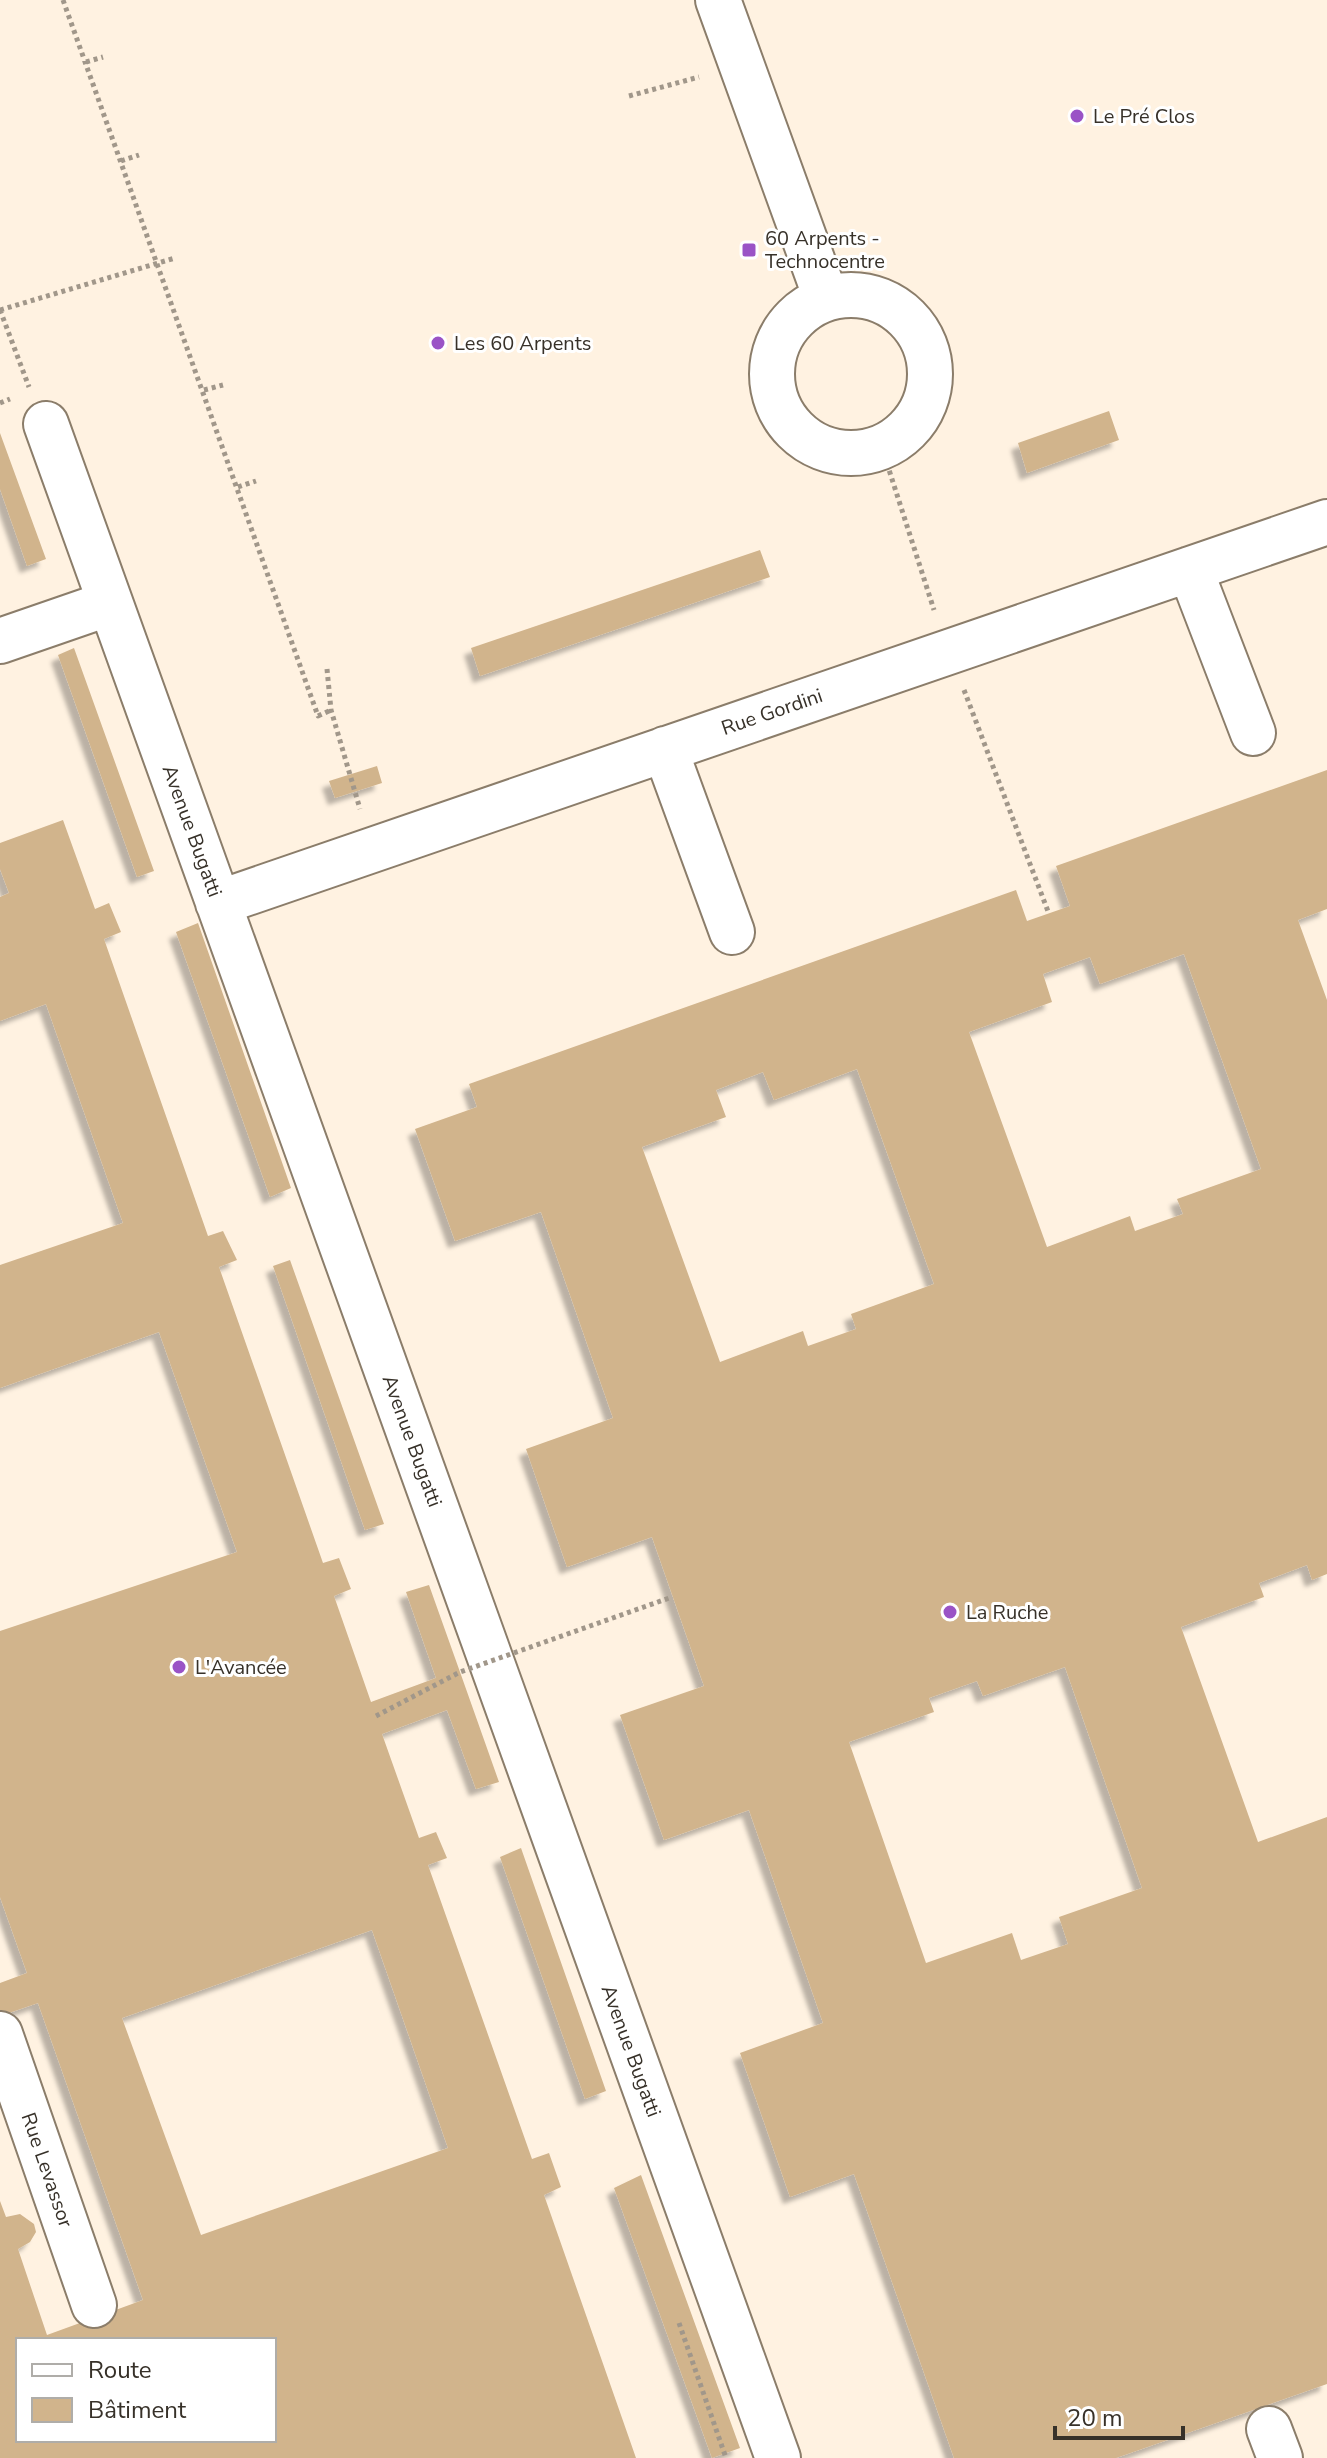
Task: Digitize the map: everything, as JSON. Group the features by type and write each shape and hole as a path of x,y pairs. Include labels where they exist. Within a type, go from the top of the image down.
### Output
{"lane":[{"path":"718,0 826,298"},
{"name":"Avenue Bugatti","path":"38,408 778,2458"},
{"name":"Rue Gordini","path":"218,903 371,853 1327,522"},
{"path":"1190,569 1253,733"},
{"path":"0,641 110,603"},
{"path":"665,749 732,932"},
{"name":"Rue Levassor","path":"0,2034 94,2305"}],"path":[{"path":"63,0 318,716 331,710"},
{"path":"86,62 103,57"},
{"path":"629,96 742,66"},
{"path":"121,161 139,155"},
{"path":"38,408 0,310 175,258"},
{"path":"204,390 223,385"},
{"path":"237,487 256,481"},
{"path":"327,669 331,710 371,853"},
{"path":"376,1716 460,1672 672,1597"}],"building":[{"path":"1109,411 1119,440 1027,473 1018,443"},
{"path":"0,433 46,559 27,566 0,489"},
{"path":"760,550 770,577 480,676 471,648"},
{"path":"74,648 154,871 137,877 58,655"},
{"path":"377,766 382,783 335,798 329,781"},
{"name":"La Ruche","path":"1327,770 1327,909 1298,920 1327,1000 1327,1574 1312,1580 1307,1565 1259,1583 1264,1597 1181,1627 1258,1842 1327,1817 1327,2384 1116,2458 954,2458 854,2174 790,2197 740,2053 823,2023 749,1810 664,1840 620,1715 704,1686 652,1537 567,1567 526,1449 613,1418 541,1212 455,1241 415,1129 477,1107 469,1084 1016,890 1027,921 1070,906 1056,866","holes":["1184,954 1261,1169 1177,1199 1183,1214 1135,1231 1130,1216 1047,1247 969,1032 1052,1002 1043,974 1090,957 1100,984","857,1069 934,1284 851,1314 856,1329 808,1346 803,1331 720,1362 642,1147 726,1117 716,1090 763,1072 774,1100","1065,1667 1142,1888 1059,1917 1068,1944 1021,1960 1012,1933 926,1963 849,1742 934,1712 929,1698 977,1681 983,1696"]},
{"name":"L'Avancée","path":"63,820 95,909 109,903 121,932 104,939 208,1236 223,1231 237,1260 219,1267 323,1563 339,1558 351,1589 334,1596 371,1702 436,1678 406,1592 429,1585 499,1782 476,1789 447,1710 382,1734 419,1838 436,1832 447,1858 428,1865 532,2159 549,2153 561,2187 544,2195 636,2458 0,2458 0,2201 6,2217 20,2214 34,2224 36,2232 30,2242 18,2249 47,2335 143,2300 38,2003 0,2016 0,1983 27,1973 0,1897 0,1631 237,1552 159,1332 0,1388 0,1265 123,1223 46,1004 0,1021 0,897 9,893 0,869 0,843","holes":["372,1930 448,2148 201,2235 122,2018"]},
{"path":"198,923 291,1188 270,1197 176,932"},
{"path":"290,1260 384,1524 365,1530 273,1266"},
{"path":"521,1848 606,2091 585,2099 500,1857"},
{"path":"641,2175 740,2448 712,2458 614,2188"}],"place":[{"name":"Le Pré Clos","path":"1077,116"},
{"name":"60 Arpents - Technocentre","path":"749,250"},
{"name":"Les 60 Arpents","path":"438,343"},
{"name":"La Ruche","path":"950,1612"},
{"name":"L'Avancée","path":"179,1667"}]}
